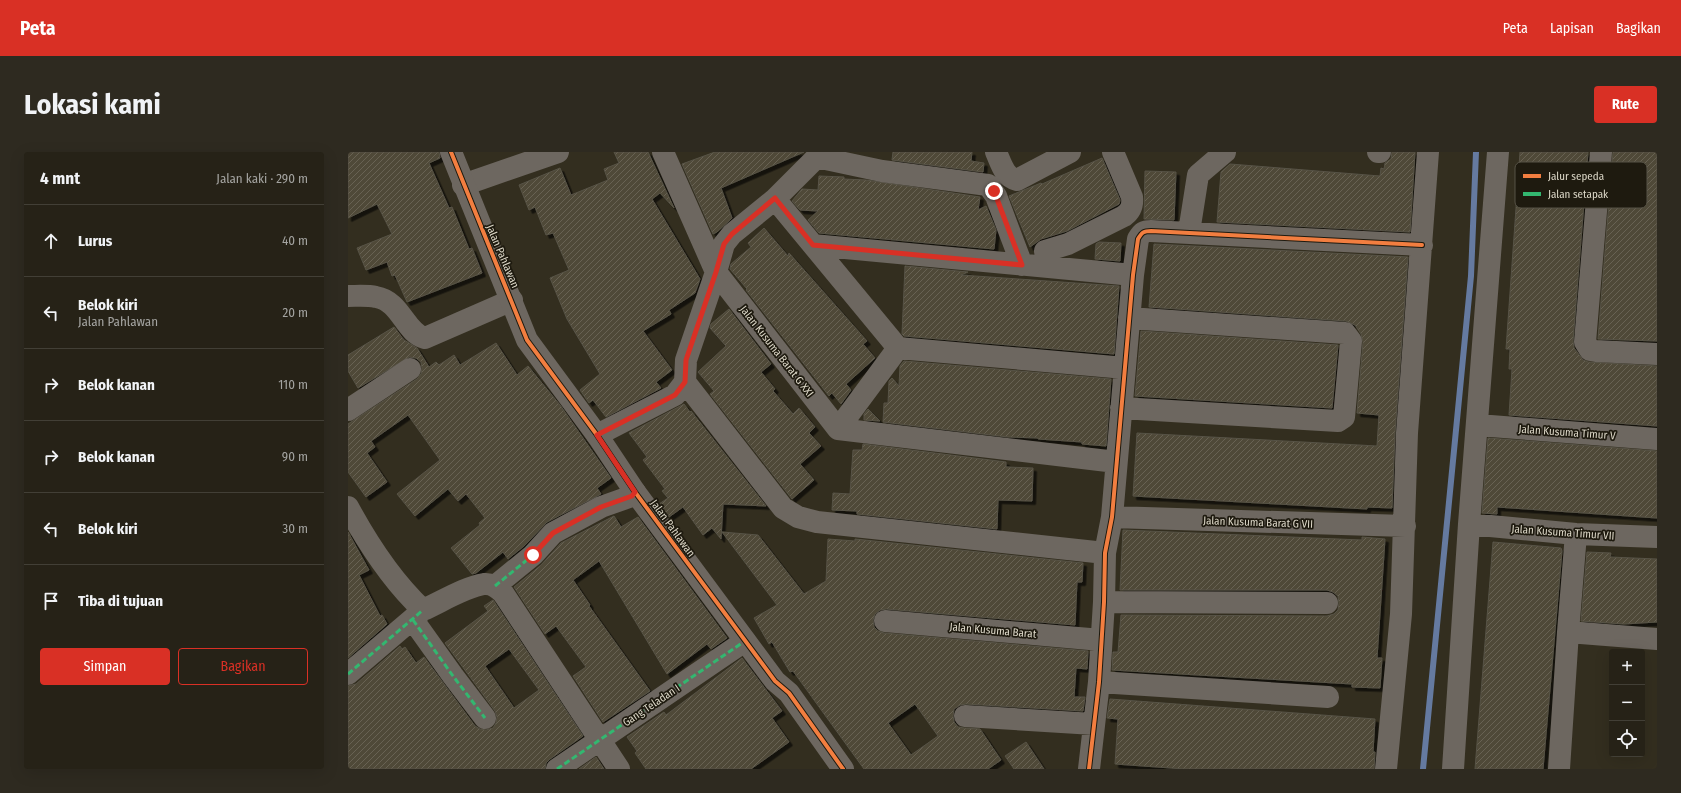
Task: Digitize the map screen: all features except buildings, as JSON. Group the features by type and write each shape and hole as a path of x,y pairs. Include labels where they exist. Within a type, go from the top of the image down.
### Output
{"street":[{"name":"Jalan Pahlawan","path":"451,152 463,185 528,340 597,435 635,492 775,681 789,693 844,769"},
{"path":"463,185 558,152"},
{"name":"Jalan Kusuma Barat G XXI","path":"663,152 716,272 838,429"},
{"path":"996,152 1006,174 1010,178 1016,180 1070,152"},
{"path":"1044,251 1068,244 1124,216 1129,211 1132,204 1132,197 1114,152"},
{"path":"1189,232 1198,175 1225,152"},
{"path":"1386,769 1401,622 1407,433 1428,152"},
{"path":"1453,769 1469,524 1478,425 1498,152"},
{"path":"1600,162 1601,152"},
{"path":"597,435 675,395 685,382 686,360 724,244 732,234 775,198 814,160 821,158 882,171 988,185 996,196 1022,265"},
{"path":"775,198 898,348 1125,368"},
{"path":"1597,208 1586,342 1590,350 1596,352 1657,354"},
{"path":"1089,769 1099,682 1104,602 1105,553 1112,517 1133,275 1138,239 1141,234 1145,231 1189,232 1422,245"},
{"path":"813,245 1133,275"},
{"path":"348,296 377,297 386,300 397,309 418,336 425,338 512,300"},
{"path":"1121,408 1338,421 1344,417 1351,341 1345,333 1129,318"},
{"path":"898,348 838,429 1116,462"},
{"path":"348,410 410,369"},
{"path":"685,382 783,508 798,517 817,522 1105,553"},
{"name":"Jalan Kusuma Timur V","path":"1478,425 1657,439"},
{"path":"496,586 533,555 553,533 601,507 632,496 635,492"},
{"path":"348,507 363,534 410,598 418,615 453,676 485,718"},
{"name":"Jalan Kusuma Barat G VII","path":"1112,517 1405,526"},
{"name":"Jalan Kusuma Timur VII","path":"1469,524 1576,534 1657,537"},
{"path":"1559,769 1576,534"},
{"path":"348,674 418,615 462,592 485,584 496,586 503,593 619,769"},
{"path":"1104,602 1328,603"},
{"name":"Jalan Kusuma Barat","path":"885,621 1101,640"},
{"path":"1568,632 1657,639"},
{"name":"Gang Teladan I","path":"556,769 745,641"},
{"path":"1099,682 1328,696"},
{"path":"965,716 1094,724"}],"waterway":[{"path":"1423,769 1471,276 1476,152"}],"marked path":[{"path":"495,586 533,555 553,533 601,507 632,496 635,492"},
{"path":"348,674 423,610"},
{"path":"413,620 485,718"},
{"path":"557,769 745,641"}],"cycle path":[{"path":"451,152 527,340 597,435 635,492 775,681 789,693 843,769"},
{"path":"1089,769 1099,682 1104,602 1105,553 1112,517 1133,275 1139,237 1143,232 1151,231 1422,245"}],"route":[{"path":"533,555 553,533 601,507 632,496 635,492 597,435 675,395 685,382 686,360 724,244 732,234 775,198 813,245 1022,265 994,191"}]}
